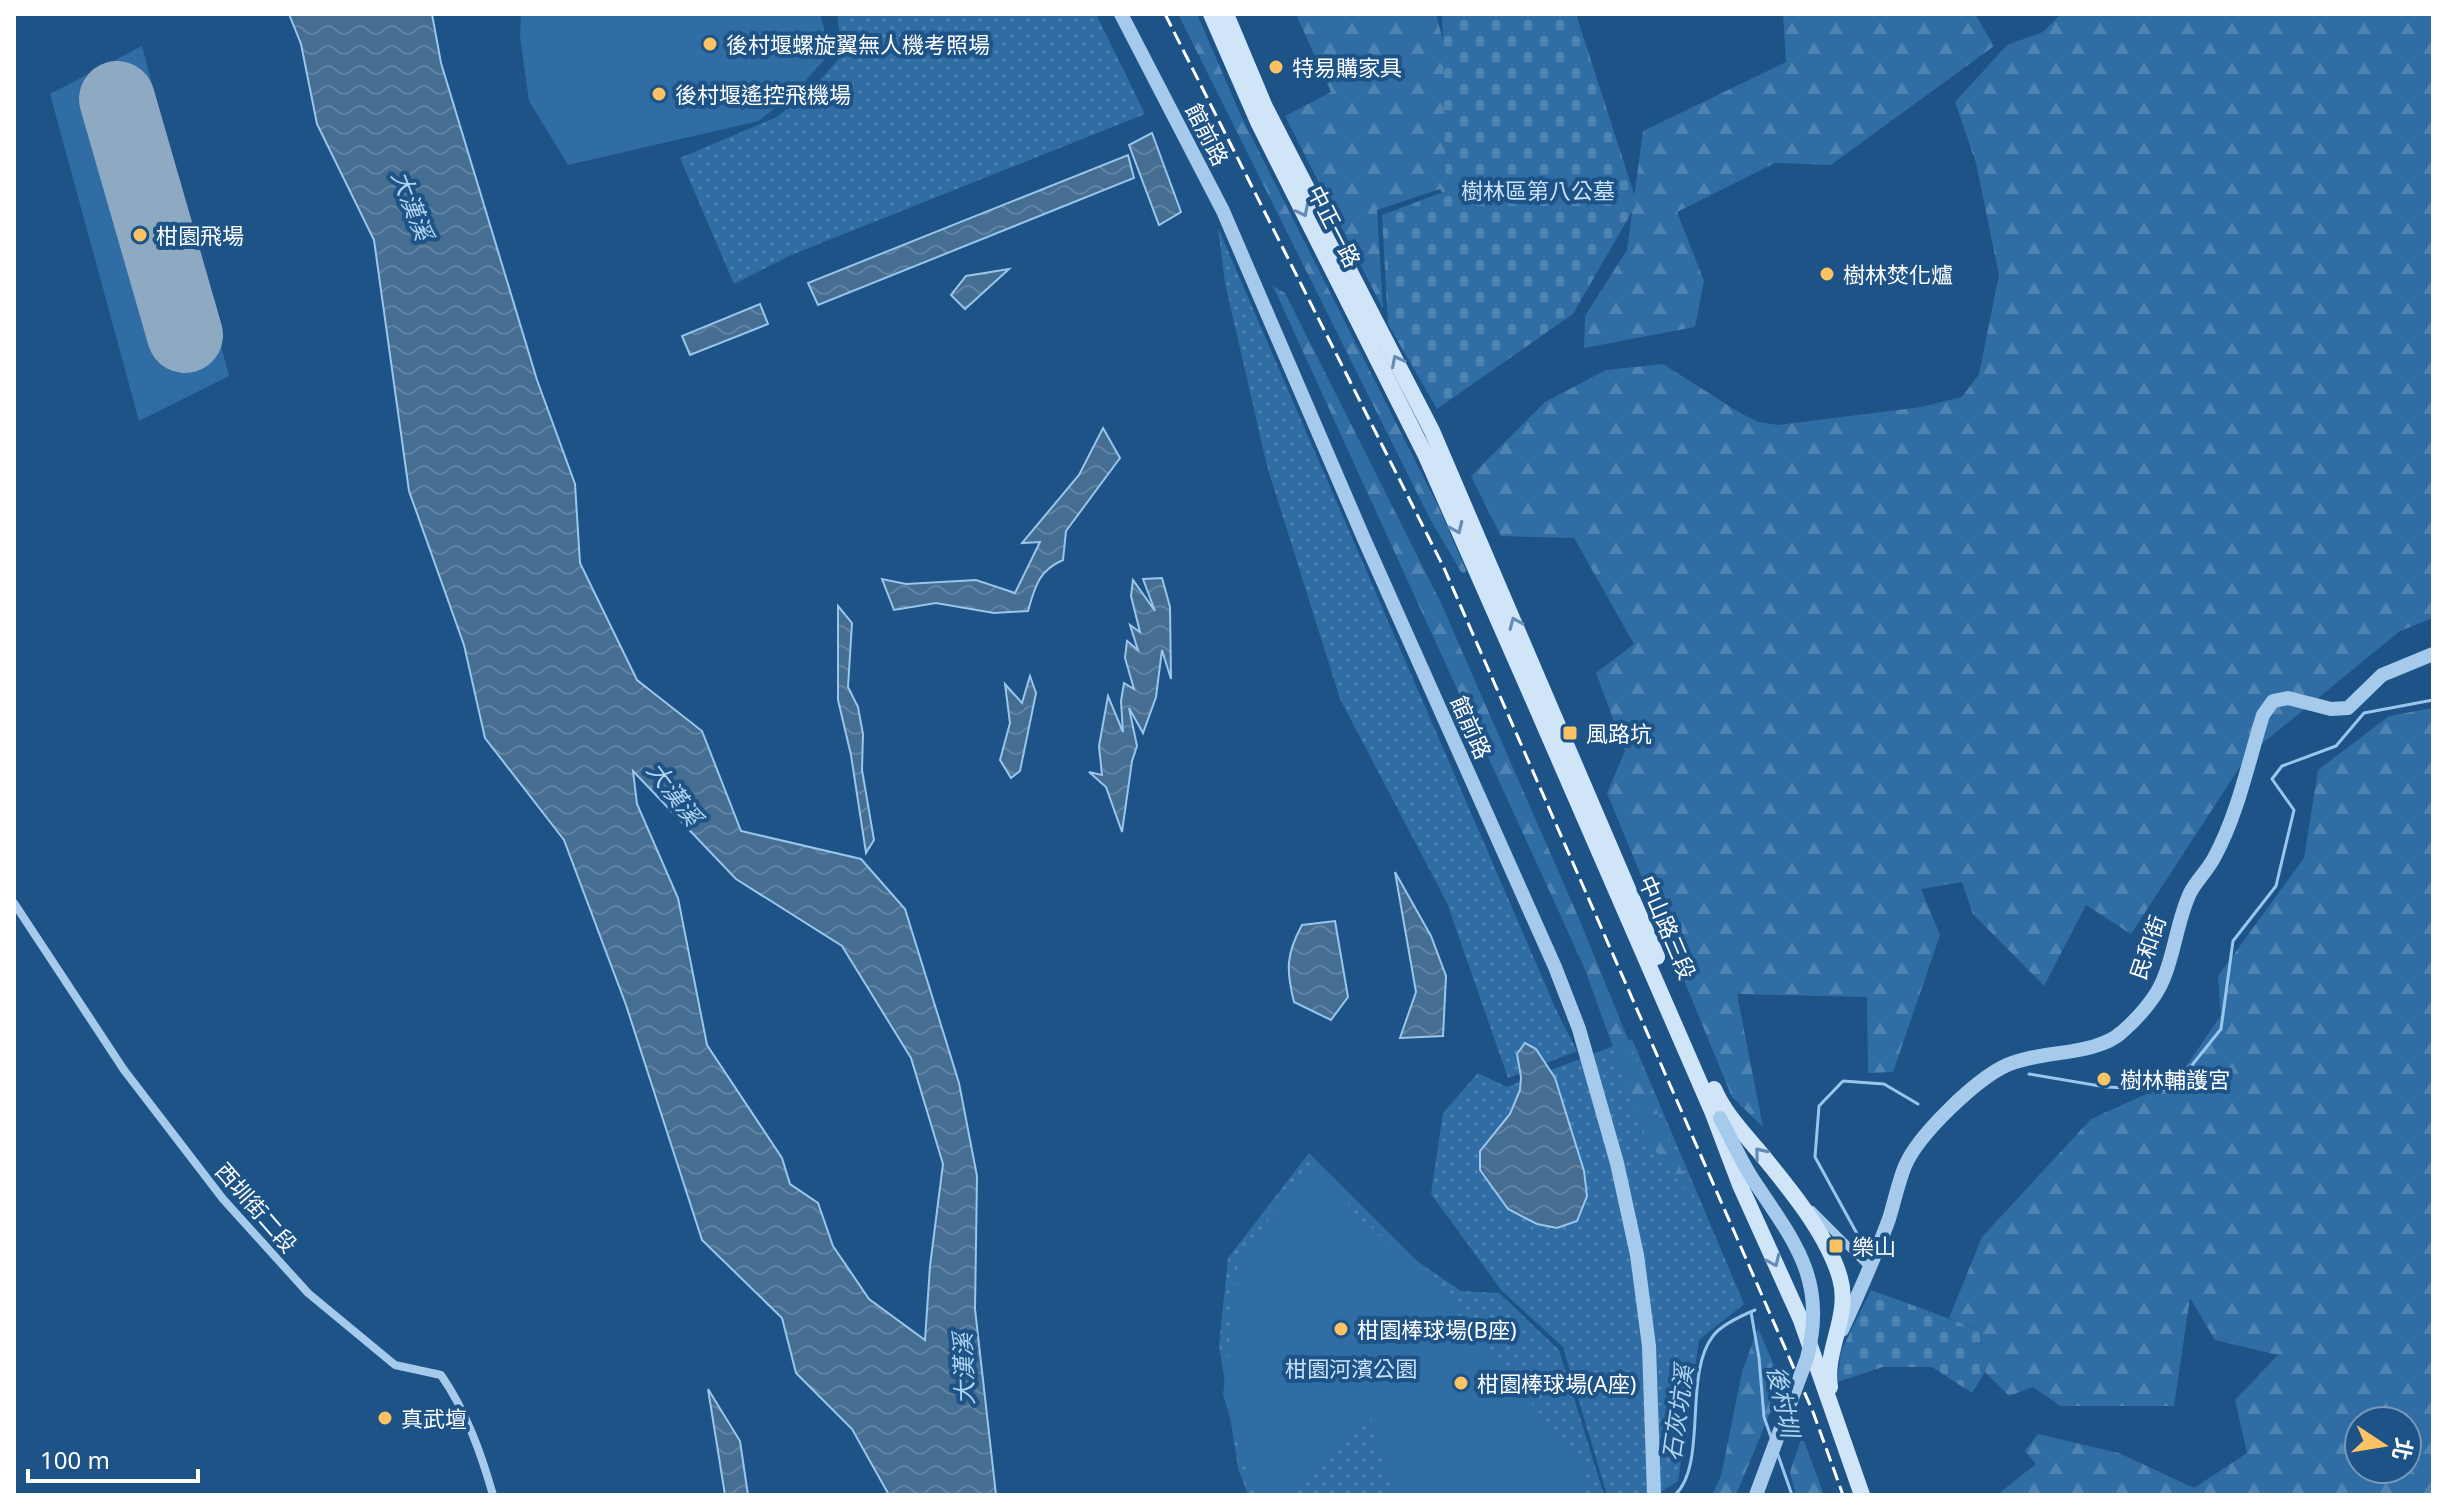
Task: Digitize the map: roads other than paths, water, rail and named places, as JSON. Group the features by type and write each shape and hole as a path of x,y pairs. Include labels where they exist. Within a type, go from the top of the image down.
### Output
{"main road":[{"name":"中正一路","path":"1211,14 1259,124 1426,456"},
{"name":"中正一路","path":"1226,14 1265,107 1432,431"},
{"name":"中山路三段","path":"1432,431 1718,1112 1740,1185 1801,1320 1862,1495"},
{"name":"中山路三段","path":"1426,456 1718,1112 1793,1191 1840,1277 1843,1309 1828,1375 1838,1428"}],"street":[{"name":"館前路","path":"1121,14 1223,211 1364,539 1555,967 1579,1029 1617,1163 1637,1255 1649,1346 1654,1495"},
{"name":"民和街","path":"1835,1345 1871,1269 1904,1168 1928,1131 2006,1065 2038,1055 2092,1046 2120,1035 2163,982 2191,891 2213,860 2229,825 2263,715 2273,701 2288,698 2331,709 2348,708 2382,675 2433,654"},
{"name":"西圳街二段","path":"15,907 124,1070 223,1199 308,1293 395,1365 441,1375 460,1407 482,1458 493,1495"},
{"path":"1718,1112 1750,1176 1792,1237 1809,1283 1814,1307 1813,1335 1807,1358 1756,1495"},
{"path":"1793,1191 1871,1269"}],"water":[{"name":"大漢溪","path":"289,14 432,14 441,63 537,380 575,484 580,563 637,680 702,731 741,831 861,859 905,909 959,1083 977,1176 975,1309 996,1495 889,1495 852,1429 796,1373 782,1318 702,1240 626,1005 564,840 485,738 464,645 409,491 374,240 317,124 301,44","holes":["633,771 736,879 842,946 911,1058 943,1164 930,1266 925,1340 869,1299 833,1246 818,1203 790,1184 782,1158 707,1045 678,898 637,804"]},
{"path":"1152,133 1181,212 1159,225 1129,145"},
{"path":"1128,155 1134,178 818,305 808,283"},
{"path":"1009,269 965,309 951,295 966,276"},
{"path":"760,304 768,324 690,355 682,336"},
{"path":"1103,428 1120,458 1066,531 1063,560 1043,575 1028,611 994,613 936,603 894,610 882,579 906,584 976,580 1015,593 1040,542 1022,543 1079,475"},
{"path":"1162,578 1170,607 1171,679 1162,650 1156,697 1143,733 1129,708 1137,746 1122,832 1106,787 1089,772 1102,775 1099,746 1108,696 1123,732 1121,701 1124,683 1134,689 1125,658 1127,641 1138,650 1130,625 1140,632 1131,596 1133,580 1155,611 1143,579"},
{"path":"838,606 852,623 848,687 858,707 863,734 862,770 874,840 866,853 851,755 838,700"},
{"path":"1030,676 1036,693 1020,771 1011,778 1000,760 1010,723 1005,684 1022,703"},
{"path":"1395,872 1431,936 1446,976 1443,1036 1400,1038 1416,992"},
{"path":"1335,921 1348,997 1331,1020 1294,1002 1289,962 1302,925"},
{"path":"1525,1043 1536,1049 1555,1078 1584,1171 1587,1196 1577,1221 1557,1228 1537,1224 1508,1209 1480,1170 1480,1151 1510,1114 1520,1090 1517,1054"},
{"path":"708,1389 740,1441 748,1495 725,1495"}],"waterway":[{"name":"石灰坑溪","path":"2029,1074 2106,1087 2172,1090 2221,1029 2233,941 2276,886 2294,810 2272,779 2282,766 2336,746 2364,713 2433,700"},
{"name":"石灰坑溪","path":"1861,1241 1815,1157 1819,1106 1843,1081 1884,1084 1918,1104"},
{"name":"石灰坑溪","path":"1675,1495 1685,1481 1691,1462 1696,1395 1704,1352 1721,1328 1755,1310"},
{"name":"後村圳","path":"1751,1312 1764,1417 1771,1437"},
{"name":"後村圳","path":"1777,1452 1792,1495"}],"railway":[{"path":"1165,14 1444,568 1813,1412 1843,1495"}],"place":[{"name":"後村堰螺旋翼無人機考照場","path":"710,44"},
{"name":"特易購家具","path":"1276,67"},
{"name":"後村堰遙控飛機場","path":"659,94"},
{"name":"柑園飛場","path":"140,235"},
{"name":"樹林焚化爐","path":"1827,274"},
{"name":"風路坑","path":"1570,733"},
{"name":"樹林輔護宮","path":"2104,1079"},
{"name":"樂山","path":"1836,1246"},
{"name":"柑園棒球場(B座)","path":"1341,1329"},
{"name":"柑園棒球場(A座)","path":"1461,1383"},
{"name":"真武壇","path":"385,1418"}],"park label":[{"name":"樹林區第八公墓","path":"1538,190"},
{"name":"柑園河濱公園","path":"1351,1368"}]}
